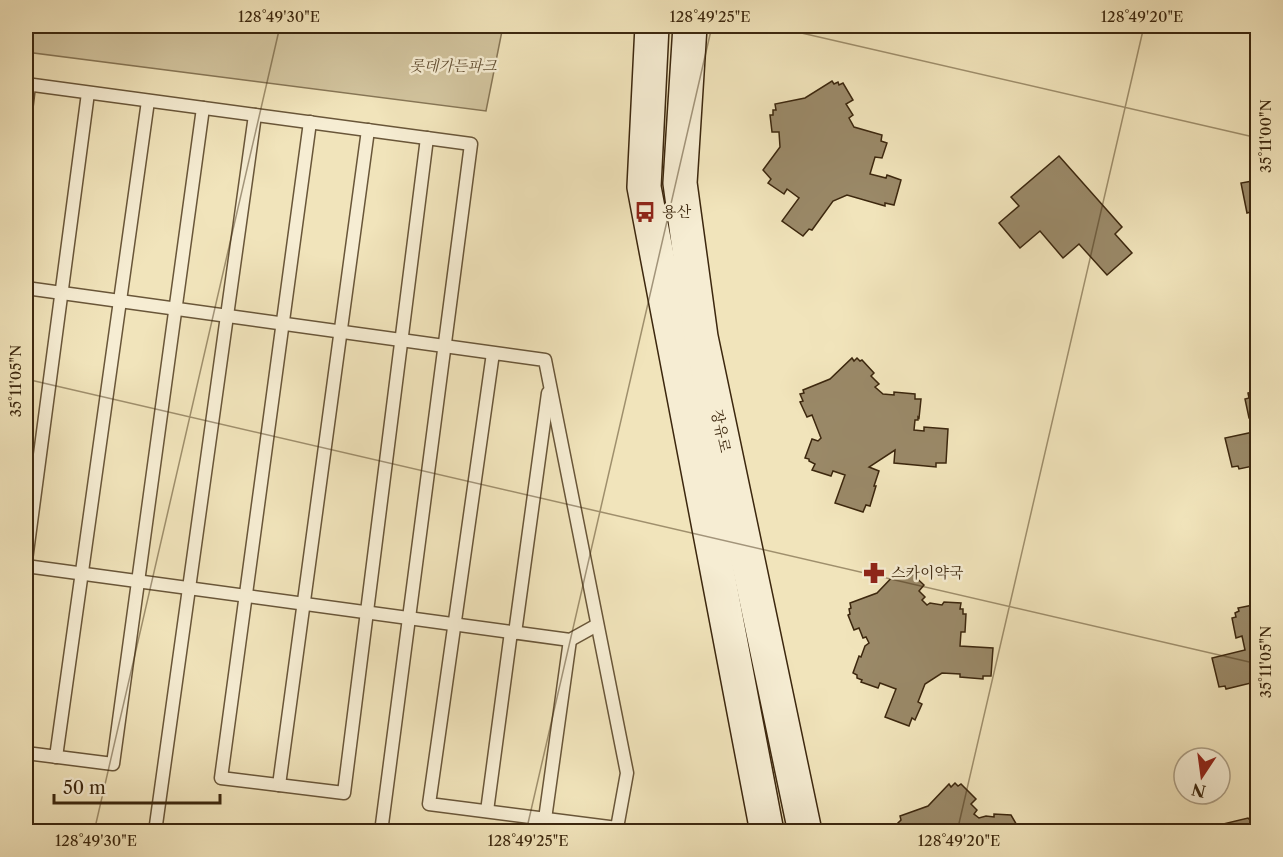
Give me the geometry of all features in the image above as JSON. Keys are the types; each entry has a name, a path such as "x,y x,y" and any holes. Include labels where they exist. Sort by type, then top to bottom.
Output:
{"main road":[{"name":"장유로","path":"652,26 644,187 767,831"},
{"name":"장유로","path":"690,26 680,183 701,337 805,831"}],"lane":[{"path":"26,110 27,85 471,144 381,831"},
{"path":"26,560 88,93"},
{"path":"56,757 148,101"},
{"path":"26,753 113,764 203,108"},
{"path":"155,831 255,115"},
{"path":"310,122 221,778 344,793 427,138"},
{"path":"279,785 368,130"},
{"path":"26,288 545,360 627,772 617,828 429,804 493,353"},
{"path":"487,812 550,382"},
{"path":"26,566 570,640 597,625"},
{"path":"545,819 570,640"}],"green space":[{"name":"롯데가든파크","path":"26,26 503,26 486,111 26,52"}],"building":[{"path":"832,81 834,84 838,82 839,85 843,83 853,100 846,104 853,115 849,118 854,127 882,135 881,141 887,143 882,158 875,157 870,174 886,178 887,175 901,180 894,205 885,203 885,206 847,195 833,201 812,230 809,229 803,236 782,221 799,198 787,189 784,194 768,183 771,179 763,170 780,147 779,132 772,132 770,115 773,115 773,110 776,110 775,104 805,98"},
{"path":"1059,156 1122,227 1115,234 1132,253 1107,275 1079,244 1063,258 1040,231 1020,248 999,223 1019,206 1011,197"},
{"path":"1258,180 1258,214 1254,215 1254,211 1247,213 1241,183"},
{"path":"852,358 854,361 857,358 862,360 874,373 871,376 879,384 875,387 883,394 894,395 894,392 915,394 915,399 921,399 919,418 915,420 914,430 924,431 924,427 948,429 946,463 936,463 936,467 894,463 895,450 869,467 879,471 870,506 866,505 863,512 835,503 845,475 833,471 831,476 812,470 815,464 805,458 812,439 818,441 821,438 812,415 807,417 800,402 803,401 800,394 804,393 803,390 830,379"},
{"path":"1258,388 1258,427 1255,417 1249,418 1245,399 1249,398 1248,393 1252,392 1251,389"},
{"path":"1258,431 1258,465 1239,469 1238,466 1232,467 1225,438"},
{"path":"899,570 902,572 904,570 907,574 909,571 924,585 919,591 925,597 922,600 927,605 930,603 942,605 944,602 961,603 960,609 963,609 963,614 966,614 965,632 961,632 960,646 993,648 991,676 983,676 983,679 942,673 925,684 918,702 922,704 915,720 912,718 909,726 885,717 896,689 880,683 878,688 861,682 862,680 853,673 859,656 861,657 865,646 869,643 866,637 863,638 859,628 854,630 848,615 851,608 850,603 877,593"},
{"path":"1258,604 1258,677 1250,678 1251,683 1226,689 1225,686 1219,687 1212,658 1245,650 1242,636 1236,638 1232,618 1236,617 1235,613 1239,611 1238,608"},
{"path":"955,783 958,786 961,784 976,799 971,804 977,810 974,814 979,818 994,817 994,814 1011,815 1018,827 1017,832 899,832 900,816 928,806 949,784 951,787"},
{"path":"1258,806 1258,832 1217,832 1219,825 1248,818 1251,821 1257,814 1253,812"}],"place":[{"name":"용산","path":"645,212"},
{"name":"스카이약국","path":"874,573"}]}
